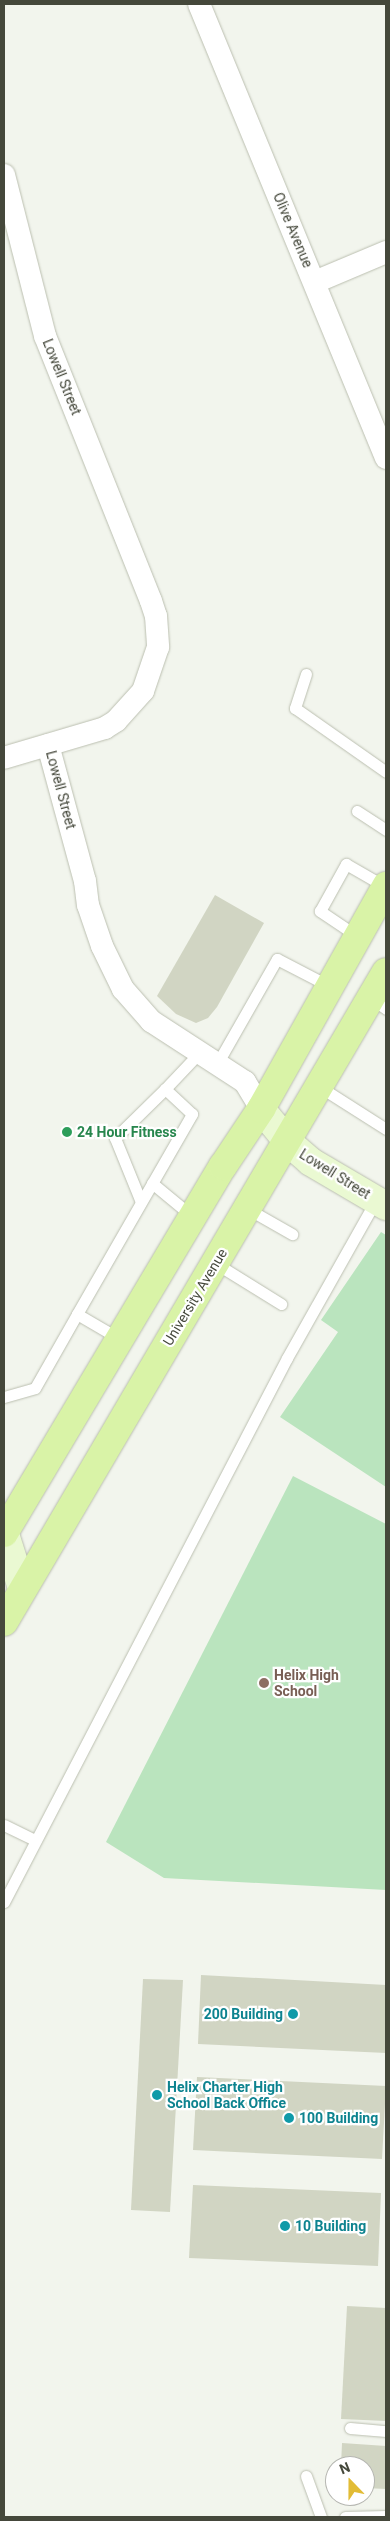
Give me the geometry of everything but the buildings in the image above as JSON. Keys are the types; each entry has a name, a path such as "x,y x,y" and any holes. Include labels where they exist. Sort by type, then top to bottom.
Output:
{"main road":[{"path":"4,1532 193,1217 261,1109 386,887"},
{"name":"University Avenue","path":"4,1622 22,1588 320,1087 379,1004 386,972"}],"street":[{"name":"Olive Avenue","path":"199,4 386,458"},
{"name":"Lowell Street","path":"4,176 13,242 45,336 149,594 158,631 158,647 151,677 126,712 105,728 48,745 85,881 88,906 123,989 151,1021 245,1082 261,1109 288,1142 311,1162 381,1203"},
{"path":"315,282 386,252"},
{"path":"4,758 48,745"},
{"path":"4,1532 22,1588"}],"lane":[{"path":"306,674 295,708 386,772"},
{"path":"357,811 386,830"},
{"path":"357,936 320,910 346,864 386,887"},
{"path":"141,1202 115,1138 165,1088 209,1058 277,959 329,986"},
{"path":"320,1087 386,1129"},
{"path":"4,1397 36,1388 192,1114 165,1088"},
{"path":"152,1183 193,1217"},
{"path":"4,1902 287,1358 381,1203"},
{"path":"248,1209 292,1234"},
{"path":"215,1263 281,1304"},
{"path":"77,1314 120,1339"},
{"path":"4,1825 35,1840"},
{"path":"350,2428 386,2431"},
{"path":"306,2476 321,2517"},
{"path":"345,2517 386,2516"}],"green space":[{"path":"381,1232 386,1235 386,1487 280,1417 338,1332 321,1320"},
{"path":"293,1476 386,1524 386,1890 164,1878 106,1842"}],"place":[{"name":"24 Hour Fitness","path":"67,1132"},
{"name":"Helix High School","path":"264,1683"},
{"name":"200 Building","path":"293,2014"},
{"name":"Helix Charter High School Back Office","path":"157,2095"},
{"name":"100 Building","path":"289,2118"},
{"name":"10 Building","path":"285,2226"}]}
